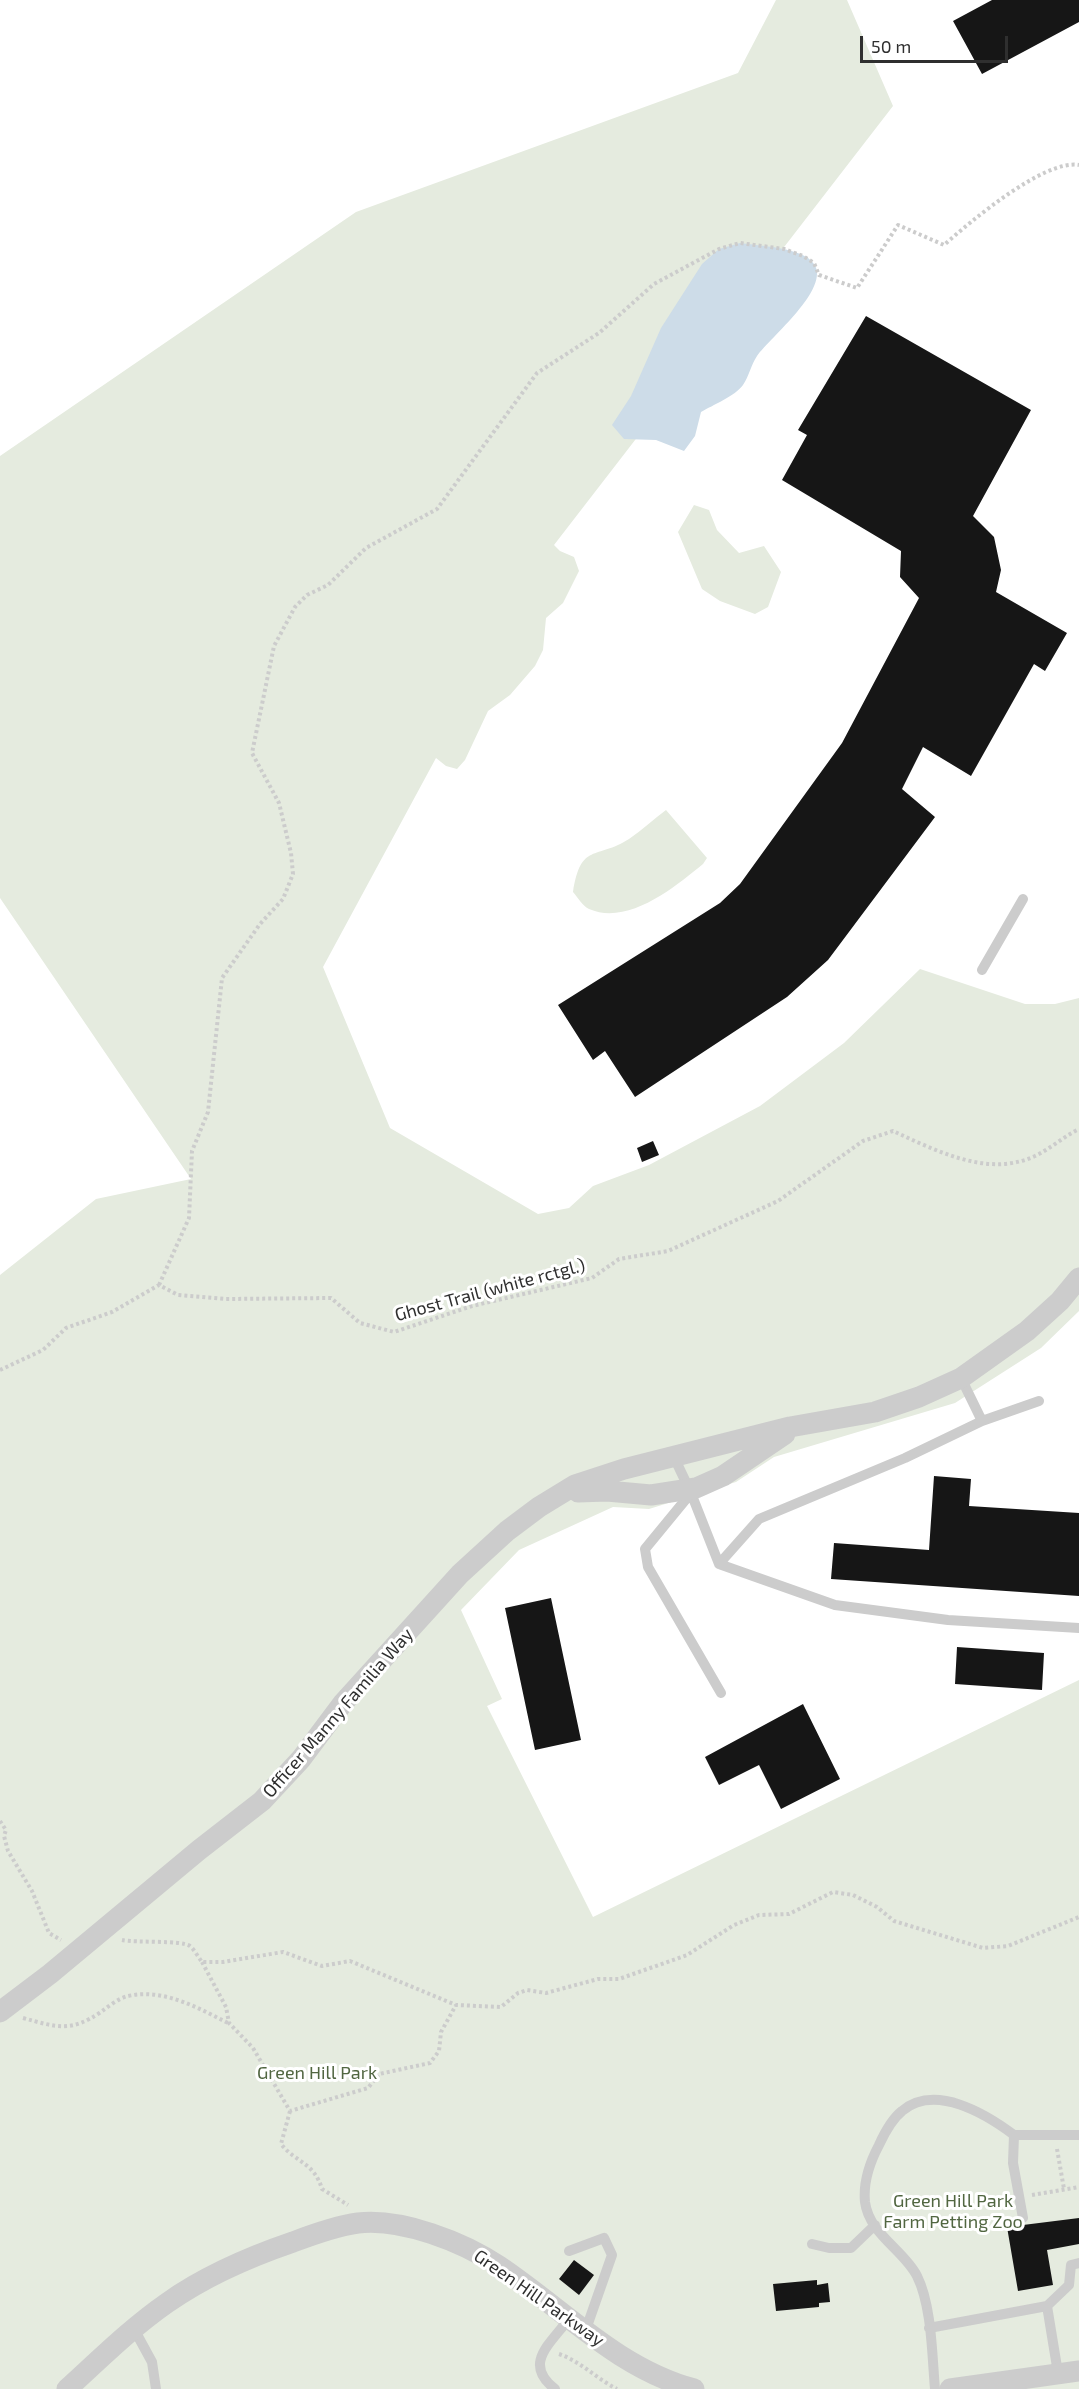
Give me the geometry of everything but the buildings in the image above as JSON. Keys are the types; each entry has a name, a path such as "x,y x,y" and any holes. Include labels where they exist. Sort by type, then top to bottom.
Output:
{"street":[{"name":"Officer Manny Familia Way","path":"0,2012 262,1801 301,1759 343,1703 460,1574 507,1531 556,1496 575,1485 673,1455 875,1412 919,1397 961,1378 1035,1324 1060,1301 1079,1278"},
{"name":"Officer Manny Familia Way","path":"556,1496 607,1491 651,1496 690,1491 723,1476 776,1439 820,1422"},
{"name":"Green Hill Parkway","path":"67,2389 166,2303 219,2272 315,2234 360,2223 424,2232 470,2249 521,2281 585,2332 662,2377 694,2389"},
{"path":"950,2389 1079,2371"}],"lane":[{"path":"982,970 1023,899"},
{"path":"961,1378 982,1421"},
{"path":"719,1564 759,1519 905,1458 982,1421 1039,1401"},
{"path":"673,1455 719,1564 835,1605 948,1620 1079,1628"},
{"path":"690,1491 645,1550 648,1567 721,1693"},
{"path":"935,2389 924,2295 917,2275 875,2225 865,2204 866,2184 875,2152 901,2111 917,2102 934,2099 966,2107 994,2120 1014,2135 1079,2135"},
{"path":"1014,2135 1014,2163 1023,2218"},
{"path":"812,2244 829,2248 851,2248 875,2225"},
{"path":"569,2251 604,2238 612,2255 585,2332"},
{"path":"929,2328 1047,2306 1069,2284 1071,2265 1079,2263"},
{"path":"1047,2306 1058,2373"},
{"path":"555,2389 543,2379 538,2370 539,2360 568,2320"},
{"path":"134,2329 152,2362 156,2389"}],"path":[{"path":"0,1370 43,1350 66,1328 112,1312 159,1285 189,1218 192,1150 208,1112 222,978 260,924 283,898 293,874 291,853 279,803 252,753 274,646 295,607 307,595 328,585 366,548 437,510 537,373 599,333 654,284 719,249 740,243 784,249 803,256 814,262 819,275 857,288 898,225 944,245 1005,195 1052,170 1072,164 1079,165"},
{"name":"Ghost Trail (white rctgl.)","path":"159,1285 178,1295 225,1299 331,1298 360,1323 394,1332 472,1306 591,1278 619,1259 668,1251 777,1201 863,1141 893,1131 936,1151 979,1164 1006,1166 1036,1155 1060,1138 1079,1129"},
{"path":"0,1821 6,1830 4,1836 8,1851 32,1891 49,1933 66,1941 118,1939 162,1944 177,1942 190,1946 202,1962 226,2007 229,2023"},
{"path":"202,1962 224,1962 284,1952 322,1966 350,1962 456,2005 501,2007 518,1992 527,1990 546,1993 598,1979 619,1979 687,1955 734,1925 750,1918 759,1915 789,1914 833,1892 853,1895 877,1907 894,1921 983,1948 1008,1946 1079,1917"},
{"path":"0,2012 53,2026 74,2027 128,1996 147,1995 168,1997 206,2011 229,2023 253,2048 290,2111 281,2144 287,2152 310,2165 319,2177 322,2189 355,2211 360,2223"},
{"path":"290,2111 368,2088 379,2074 430,2063 439,2051 441,2032 456,2005"},
{"path":"1055,2136 1064,2189"},
{"path":"1020,2197 1079,2187"},
{"path":"557,2354 570,2358 617,2389"}],"green space":[{"name":"Green Hill Park","path":"776,0 847,0 893,106 554,545 560,551 574,557 579,571 563,603 546,618 543,650 535,666 510,695 488,711 465,760 457,769 446,766 436,758 323,967 390,1128 538,1214 569,1208 593,1186 649,1165 760,1106 844,1043 920,969 1025,1004 1055,1004 1079,998 1079,1311 1041,1348 955,1403 774,1457 736,1482 649,1509 613,1507 519,1550 461,1610 502,1699 487,1706 593,1917 1079,1680 1079,2389 0,2389 0,1275 96,1199 191,1179 0,898 0,456 356,212 738,73"},
{"path":"694,505 709,510 717,530 739,553 764,546 781,572 768,607 755,614 720,601 702,589 678,532"},
{"path":"666,810 707,858 703,864 665,893 635,908 604,913 585,906 573,892 580,866 592,855 629,839"}],"water":[{"path":"740,243 768,246 808,258 814,264 817,274 807,299 757,356 745,382 739,389 701,412 695,436 684,451 656,440 624,439 612,425 631,396 661,328 702,264 719,249"}],"park label":[{"name":"Green Hill Park Farm Petting Zoo","path":"953,2211"}]}
